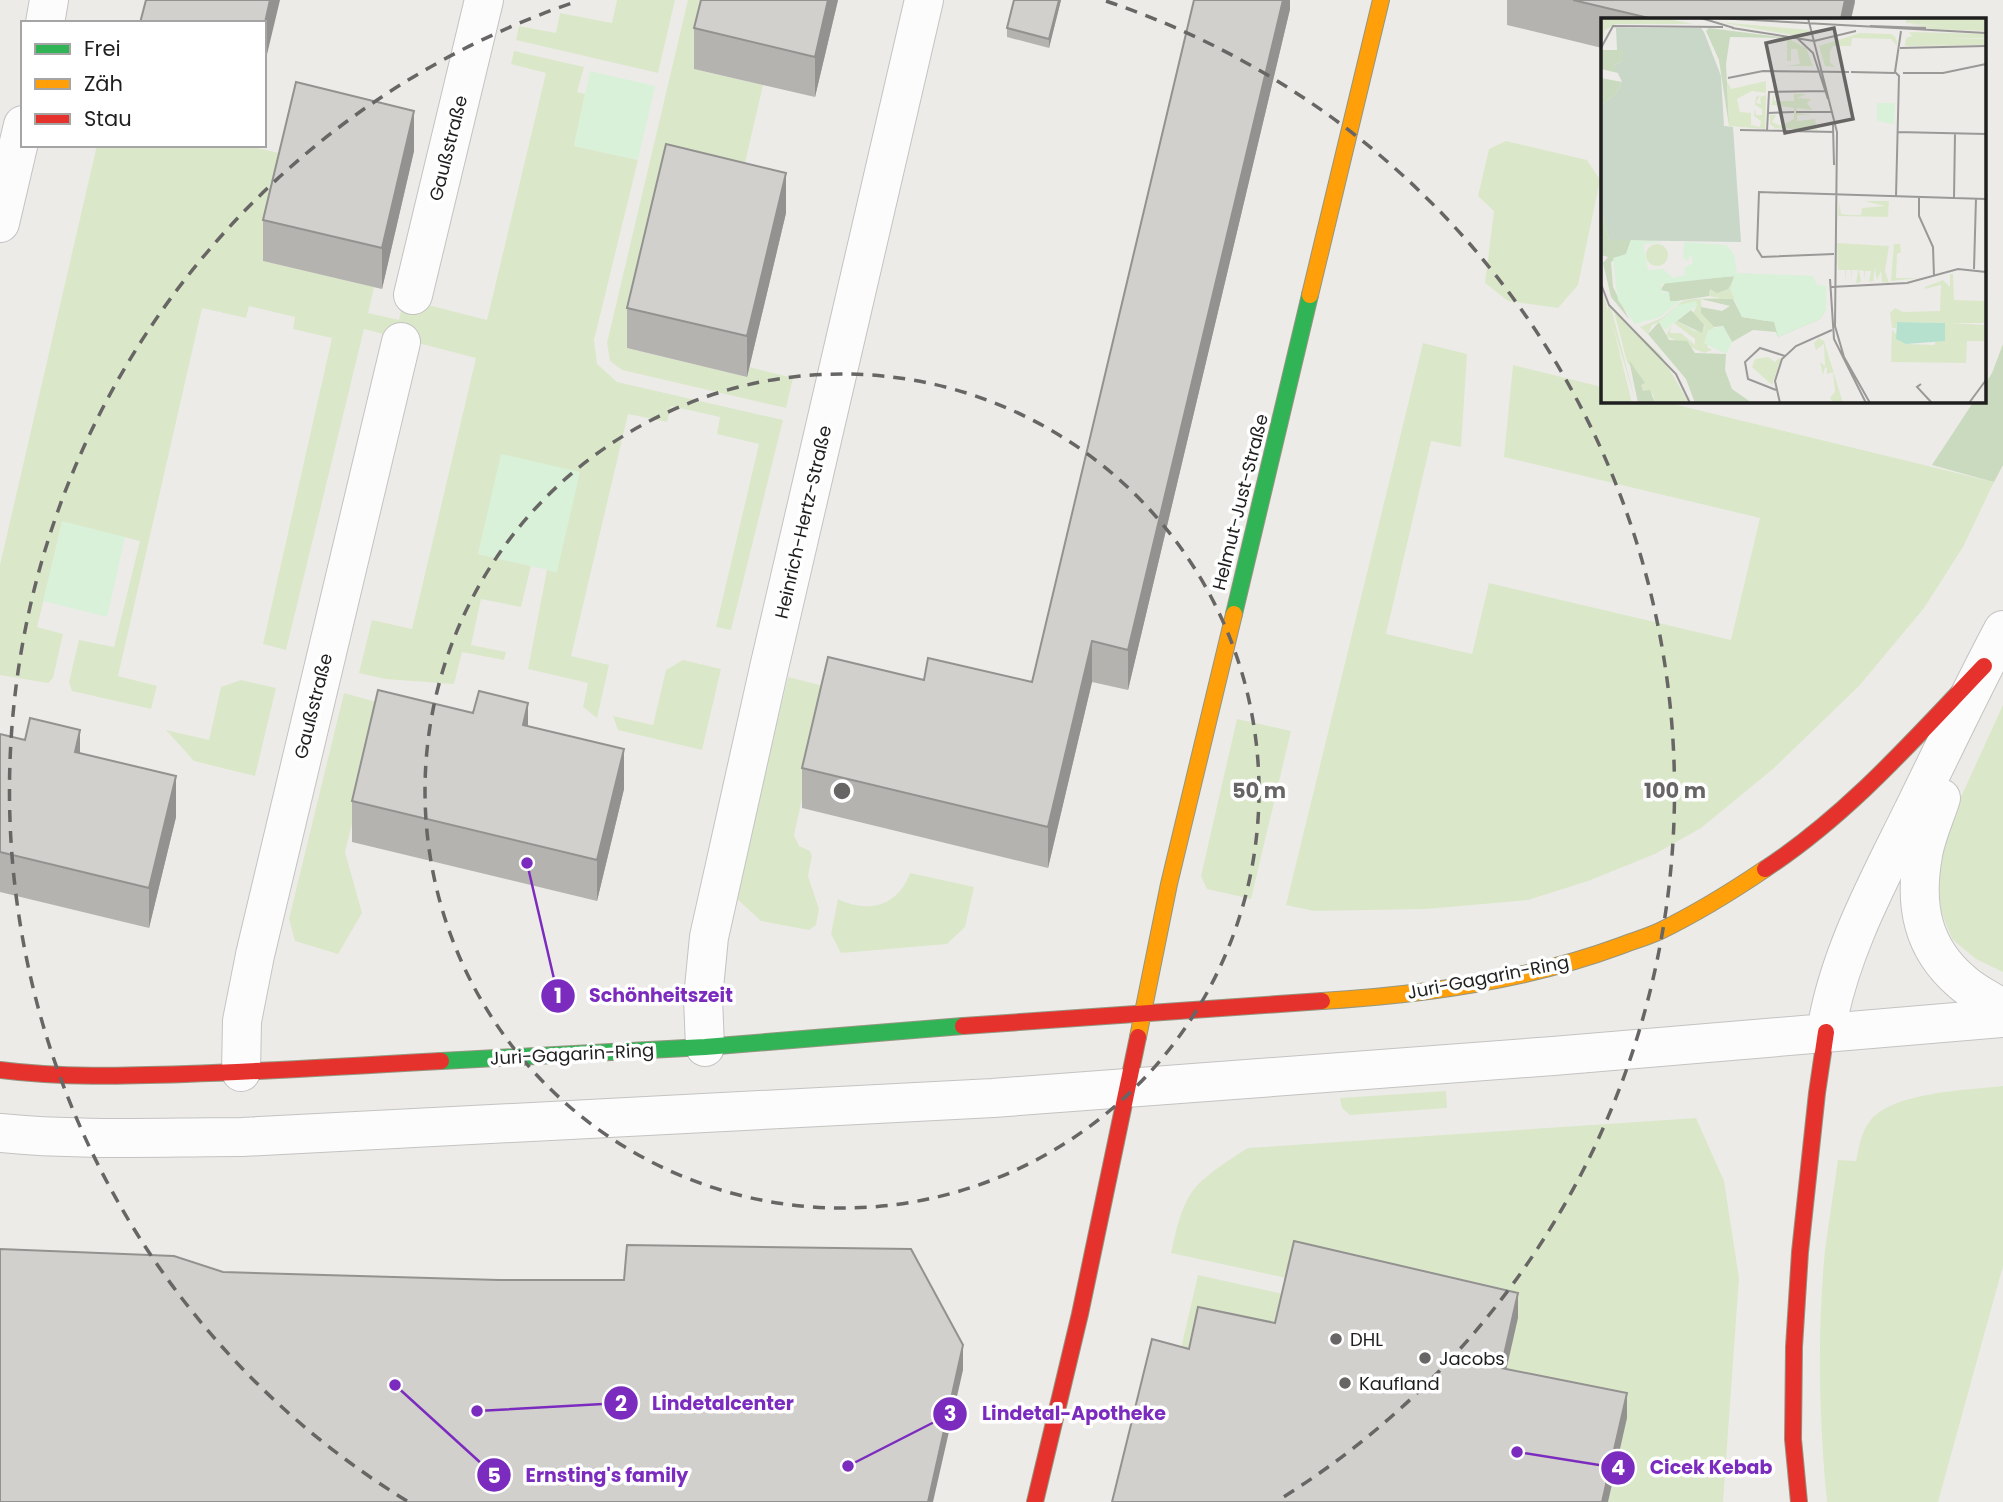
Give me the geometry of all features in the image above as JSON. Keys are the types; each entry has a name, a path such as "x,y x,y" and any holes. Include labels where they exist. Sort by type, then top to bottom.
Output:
{"street":[{"path":"45,21 49,0"},
{"name":"Gaußstraße","path":"413,295 484,0"},
{"name":"Heinrich-Hertz-Straße","path":"705,1047 703,998 709,937 754,731 924,0"},
{"name":"Helmut-Just-Straße","path":"1143,1014 1168,884 1200,746 1381,0"},
{"path":"0,223 21,134"},
{"name":"Gaußstraße","path":"241,1072 242,1021 255,955 401,342"},
{"path":"1799,1502 1793,1439 1794,1347 1800,1252 1817,1093 1831,1002 1842,966 1882,874 2003,630"},
{"path":"1984,666 1923,853 1919,885 1922,916 1929,942 1941,961 1963,983 2003,1009"},
{"name":"Juri-Gagarin-Ring","path":"0,1070 120,1076 705,1047 1343,1000 1446,988 1530,973 1596,955 1658,932 1722,898 1800,846 1861,793 1984,666"},
{"path":"1035,1502 1080,1314 1143,1014"},
{"path":"0,1133 22,1136 130,1138 255,1136 942,1101 1562,1055 2003,1018"}],"green space":[{"path":"617,0 675,0 658,73 516,40 519,26 556,33 560,13 612,23"},
{"path":"688,0 711,0 694,69 763,85 736,202 627,348 747,377 749,367 793,378 786,408 622,370 610,361 607,343"},
{"path":"514,51 584,67 577,92 585,94 574,146 638,160 594,340 597,364 617,382 783,420 731,630 716,627 759,444 717,434 720,417 671,406 667,422 628,414 571,656 609,665 597,718 583,707 588,683 528,669 547,570 557,572 502,454 478,554 531,566 521,607 481,599 471,645 506,652 504,660 462,652 454,684 385,679 359,673 372,620 412,629 476,358 364,329 286,650 263,644 332,338 293,329 295,317 249,306 246,318 202,308 118,676 157,686 151,709 72,691 69,682 79,640 114,647 140,541 63,522 37,627 63,634 53,678 48,683 0,675 0,565 97,147 253,147 288,155 263,261 374,287 368,313 399,320 404,299 487,320 546,73 511,64"},
{"path":"590,71 655,86 638,160 574,146"},
{"path":"1506,141 1587,160 1600,180 1578,285 1558,308 1508,301 1485,283 1494,211 1478,196 1489,149"},
{"path":"1423,343 1467,354 1461,447 1431,441 1386,634 1472,654 1489,583 1731,640 1760,518 1504,457 1513,365 1601,387 1601,402 1665,402 1994,482 1963,547 1924,608 1859,686 1773,769 1701,828 1655,854 1588,881 1528,900 1427,909 1314,911 1286,905"},
{"path":"2003,344 2003,465 1994,482 1932,465 1973,402 1986,402 1986,383"},
{"path":"501,454 580,472 557,572 478,554"},
{"path":"62,521 125,537 107,617 43,601"},
{"path":"683,660 721,669 702,750 618,730 613,716 653,725 666,670"},
{"path":"788,677 827,687 794,835 799,846 810,851 812,856 808,876 819,909 816,925 809,930 761,921 736,898"},
{"path":"241,680 276,688 255,776 194,761 166,730 209,740 221,687"},
{"path":"344,693 376,702 376,728 345,852 362,913 338,954 295,941 289,919"},
{"path":"2003,705 2003,972 1976,959 1952,939 1941,911 1938,881 1940,853 1950,821"},
{"path":"1237,719 1291,731 1251,899 1207,889 1201,876"},
{"path":"910,873 974,887 965,927 947,944 841,953 831,934 838,899 861,906 881,904 898,893"},
{"path":"2003,1086 2003,1266 1938,1502 1827,1502 1822,1440 1821,1312 1825,1250 1838,1160 1856,1161 1867,1125 1881,1111 1895,1104 1932,1094"},
{"path":"1446,1091 1447,1108 1350,1115 1342,1108 1340,1098"},
{"path":"1696,1118 1724,1181 1739,1278 1723,1502 1607,1502 1501,1393 1518,1317 1291,1279 1171,1253 1182,1212 1194,1189 1248,1148"},
{"path":"1198,1275 1288,1295 1275,1348 1176,1370"}],"building":[{"path":"146,0 270,0 265,21 141,21"},
{"path":"701,0 828,0 815,57 694,28"},
{"path":"1014,0 1059,0 1049,39 1007,28"},
{"path":"1194,0 1283,0 1128,650 1092,641 1048,827 802,768 828,657 924,680 928,658 1032,682"},
{"path":"1573,0 1845,0 1841,18 1649,18"},
{"path":"296,82 414,111 382,248 263,220"},
{"path":"666,144 786,173 747,336 627,308"},
{"path":"378,690 473,713 479,691 528,703 523,725 624,749 597,860 352,801"},
{"path":"30,718 80,730 75,752 176,776 149,888 0,852 0,734 25,740"},
{"name":"Kaufland","path":"1294,1241 1518,1293 1501,1368 1627,1393 1602,1502 1112,1502 1152,1339 1189,1349 1198,1307 1275,1323"},
{"path":"627,1245 911,1249 963,1345 928,1502 0,1502 0,1249 174,1256 223,1272 499,1280 624,1280"}],"traffic: fast":[{"path":"1234,614 1310,295"},
{"path":"441,1061 705,1047 963,1026"}],"traffic: slow":[{"path":"1310,295 1381,0"},
{"path":"1138,1037 1169,884 1234,614"},
{"path":"1322,1001 1397,995 1473,984 1547,969 1584,958 1660,931 1714,902 1765,869"}],"traffic: jam":[{"path":"1765,869 1853,800 1984,666"},
{"path":"963,1026 1322,1001"},
{"path":"1799,1502 1793,1439 1794,1347 1800,1252 1826,1032"},
{"path":"1035,1502 1080,1314 1138,1037"},
{"path":"0,1070 69,1075 139,1075 441,1061"}],"place":[{"name":"Schönheitszeit","path":"527,863"},
{"name":"DHL","path":"1336,1339"},
{"name":"Jacobs","path":"1425,1358"},
{"name":"Kaufland","path":"1345,1383"},
{"name":"Ernsting's family","path":"395,1385"},
{"name":"Lindetalcenter","path":"477,1411"},
{"name":"Cicek Kebab","path":"1517,1452"},
{"name":"Lindetal-Apotheke","path":"848,1466"}]}
